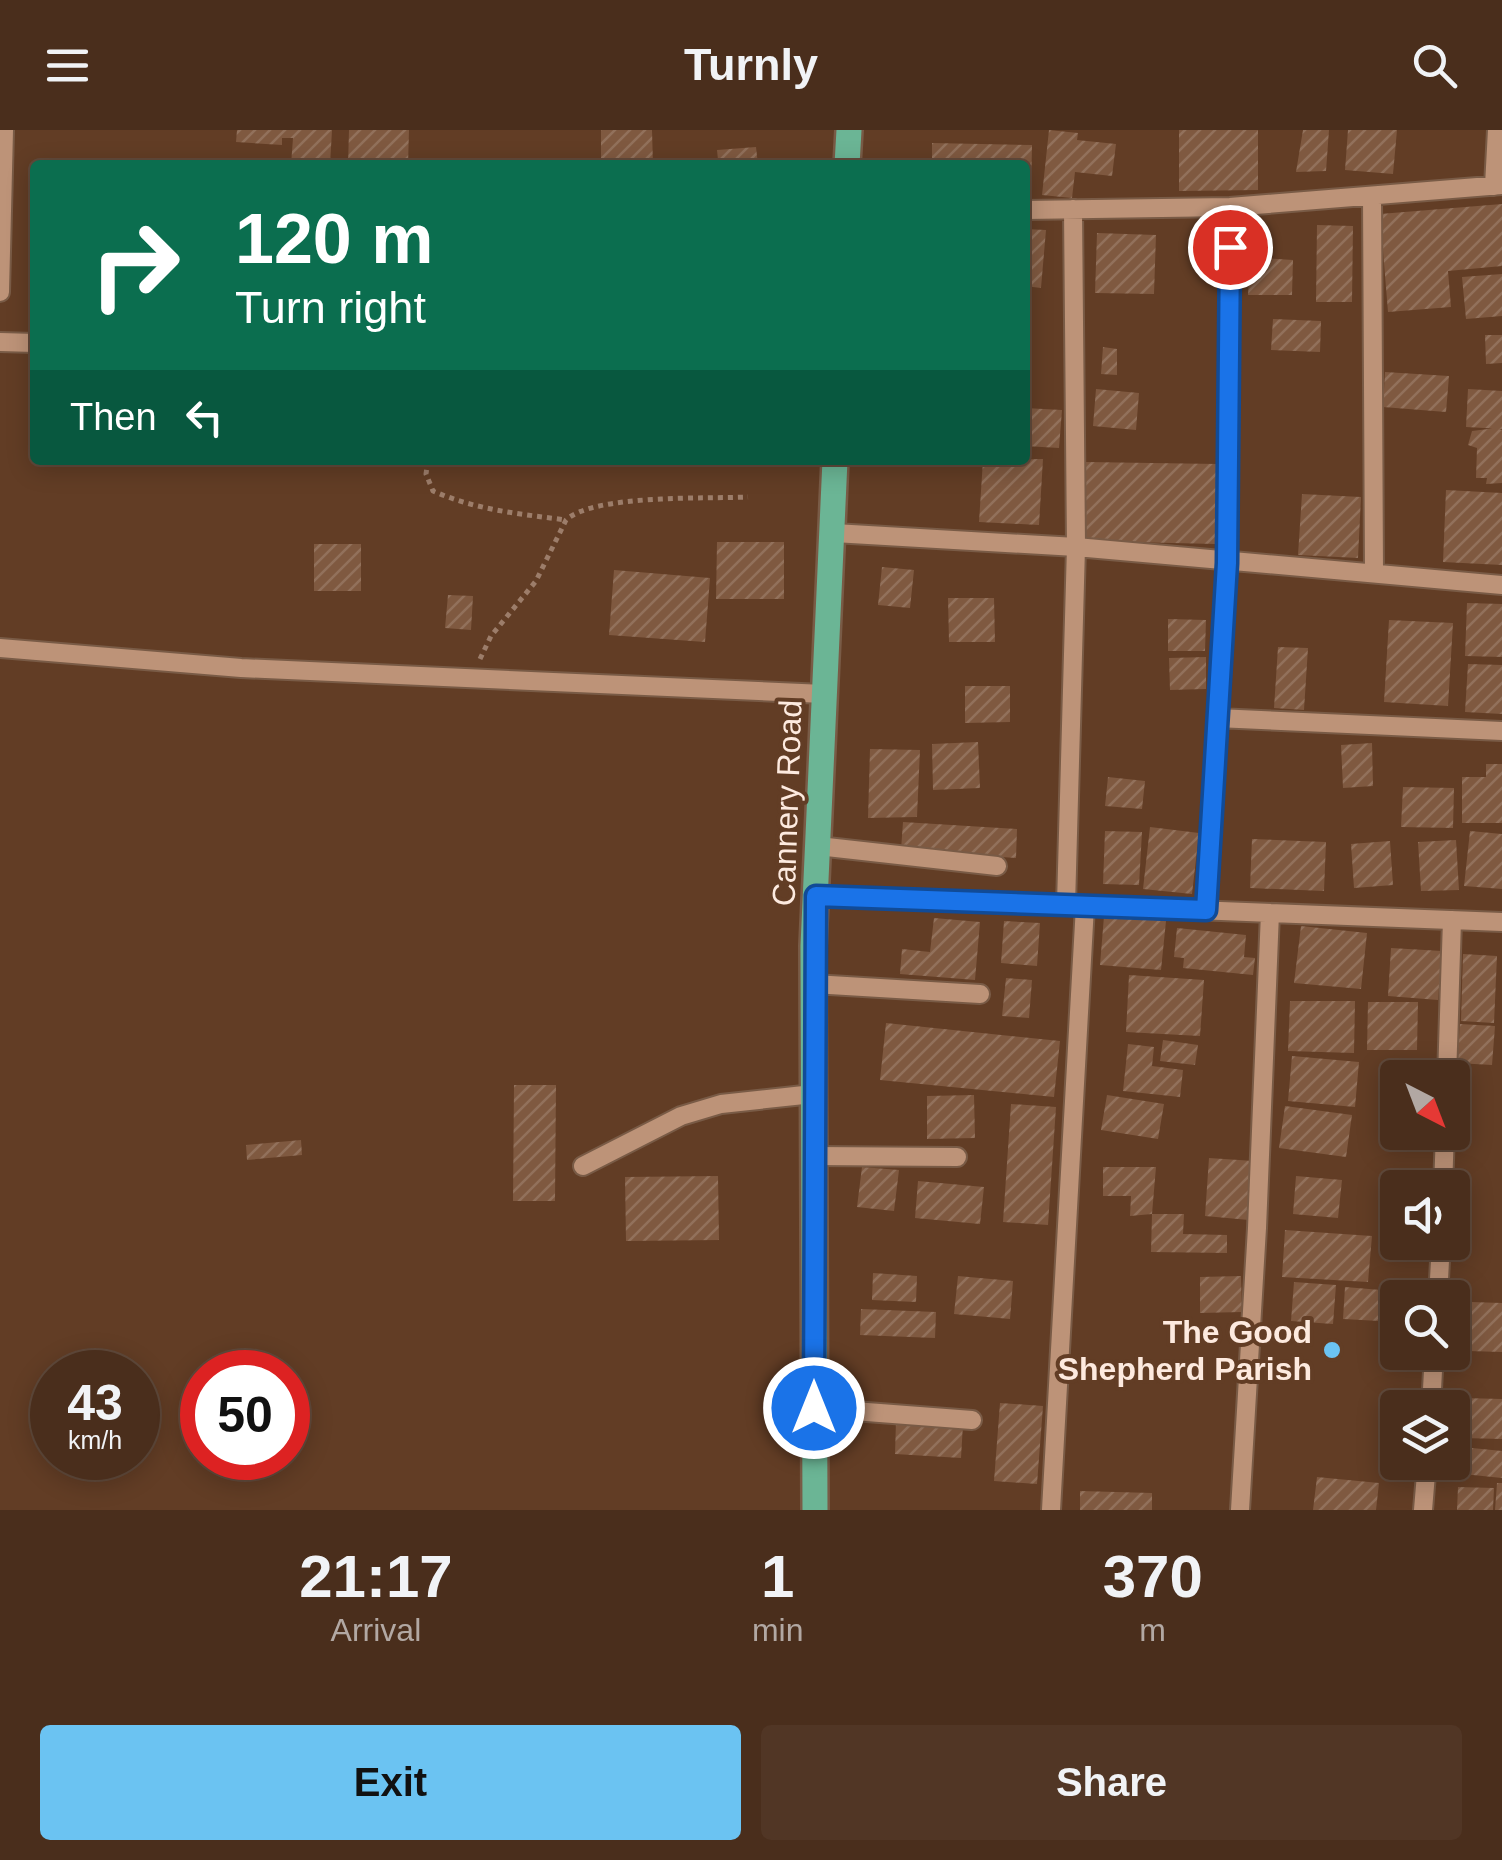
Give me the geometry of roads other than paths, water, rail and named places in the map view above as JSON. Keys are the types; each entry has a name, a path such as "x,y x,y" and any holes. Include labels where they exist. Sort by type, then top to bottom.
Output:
{"main road":[{"path":"847,160 849,130"},
{"name":"Cannery Road","path":"815,1510 813,984 835,465"}],"street":[{"path":"0,292 4,130"},
{"path":"1030,210 1230,208 1498,186 1497,130"},
{"path":"1372,196 1374,573"},
{"path":"1206,910 1227,563 1230,208"},
{"path":"1050,1510 1075,905 1073,209"},
{"path":"0,342 30,343"},
{"path":"834,534 1076,547 1502,586"},
{"path":"0,648 241,668 824,694"},
{"path":"1218,718 1502,731"},
{"path":"818,846 997,866"},
{"path":"816,896 1502,922"},
{"path":"1240,1510 1256,1264 1270,913"},
{"path":"1448,1060 1452,920"},
{"path":"813,984 980,994"},
{"path":"583,1166 680,1116 720,1104 814,1094"},
{"path":"814,1156 957,1157"},
{"path":"814,1408 972,1420"},
{"path":"1424,1510 1426,1480"}],"place":[{"name":"The Good Shepherd Parish","path":"1332,1350"}]}
